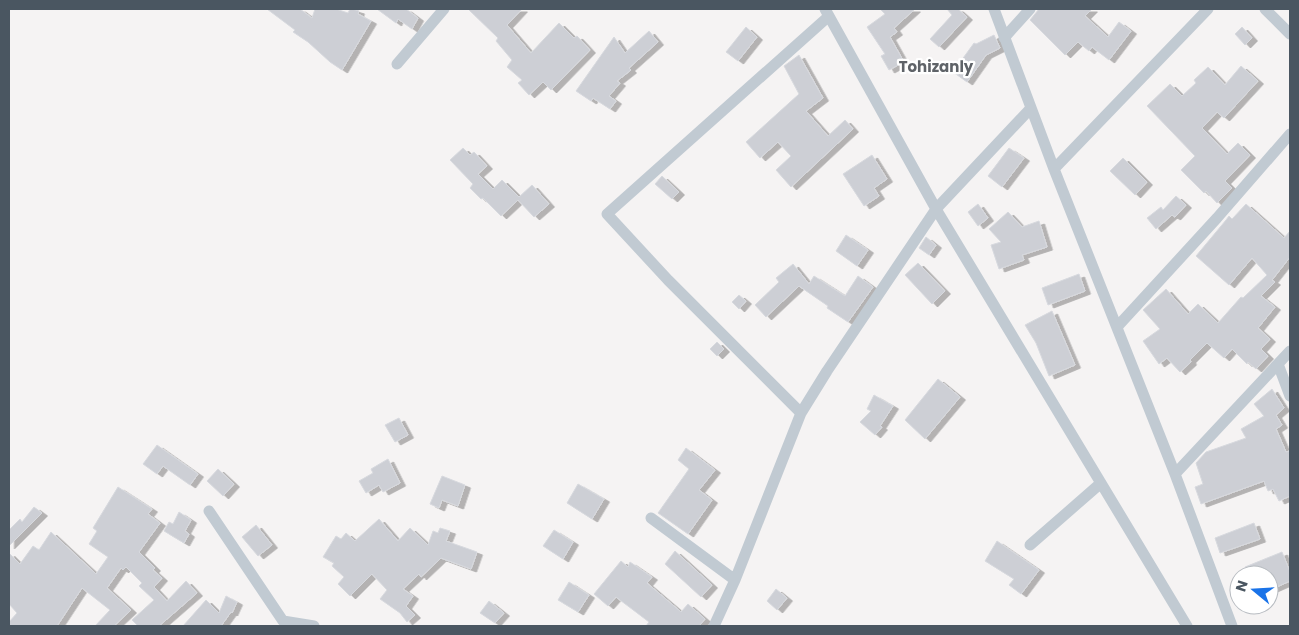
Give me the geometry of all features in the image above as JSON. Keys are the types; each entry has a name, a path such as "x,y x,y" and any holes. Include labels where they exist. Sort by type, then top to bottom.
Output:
{"street":[{"path":"397,64 444,9"},
{"path":"994,9 1054,169 1175,474 1232,626"},
{"path":"1004,38 1030,9"},
{"path":"1054,169 1208,9"},
{"path":"1265,9 1290,34"},
{"path":"801,413 668,280 607,214 827,12 936,209 1187,626"},
{"path":"714,626 735,580 801,413 936,209 1031,108"},
{"path":"1117,327 1217,218 1290,134"},
{"path":"1175,474 1290,351"},
{"path":"1278,364 1290,396"},
{"path":"1030,545 1101,483"},
{"path":"209,511 281,624 314,626"},
{"path":"651,518 735,580"}],"building":[{"path":"267,9 300,9 312,18 315,9 336,9 348,13 352,9 359,11 358,14 371,21 342,70"},
{"path":"377,9 406,9 418,18 412,29 398,19 396,23"},
{"path":"468,9 522,9 507,25 531,53 559,23 574,38 577,36 590,50 551,90 543,82 529,95 518,83 522,80 507,67 512,60 496,41 498,38"},
{"path":"880,9 915,9 894,28 897,32 890,37 904,62 889,70 881,56 885,54 867,27 885,14"},
{"path":"947,9 958,9 967,17 939,47 930,39 952,15"},
{"path":"1039,9 1092,9 1085,16 1108,37 1119,22 1131,31 1109,60 1092,47 1089,51 1078,42 1065,55 1030,20"},
{"path":"746,27 757,37 738,61 726,52"},
{"path":"1242,27 1252,38 1245,45 1235,34"},
{"path":"649,31 658,42 629,68 631,70 617,81 620,83 609,96 616,101 610,109 593,98 591,101 576,91 614,37 625,53"},
{"path":"994,35 1000,48 986,55 967,82 953,72 974,43 976,44"},
{"path":"799,55 823,98 806,111 828,136 845,120 853,129 791,187 776,170 791,156 778,142 760,158 746,142 799,94 784,66"},
{"path":"1241,66 1258,81 1224,118 1217,112 1202,128 1227,154 1238,143 1250,155 1225,181 1232,188 1217,203 1181,170 1195,156 1147,106 1170,84 1182,96 1196,83 1194,80 1208,67 1225,85"},
{"path":"463,148 470,155 474,152 487,166 478,174 493,189 502,180 519,197 532,185 549,204 534,217 518,200 501,216 470,188 473,184 450,160"},
{"path":"1009,148 1024,158 1002,187 988,176"},
{"path":"872,155 887,179 874,188 879,196 864,206 843,174"},
{"path":"1123,158 1147,182 1135,195 1110,171"},
{"path":"662,176 679,192 672,199 655,184"},
{"path":"1176,196 1186,205 1175,217 1172,215 1156,229 1147,218 1161,207 1163,210"},
{"path":"978,204 988,218 978,226 968,212"},
{"path":"1246,204 1284,238 1290,231 1290,257 1272,280 1275,282 1261,296 1275,307 1258,328 1270,339 1261,349 1268,356 1256,369 1248,362 1247,364 1232,349 1224,358 1207,343 1180,372 1167,358 1159,364 1143,341 1160,329 1143,310 1166,289 1188,314 1198,304 1218,323 1241,297 1243,298 1267,275 1252,258 1229,285 1196,256 1229,216 1232,219"},
{"path":"1008,212 1022,227 1039,221 1047,247 1022,255 1024,260 999,269 991,245 1001,242 989,229"},
{"path":"846,235 868,250 857,266 836,251"},
{"path":"926,237 936,245 929,255 919,248"},
{"path":"918,263 945,291 932,304 905,275"},
{"path":"793,264 809,284 814,276 845,296 858,276 873,287 848,322 799,286 766,317 755,305 779,282 776,278"},
{"path":"1079,274 1085,291 1048,305 1042,288"},
{"path":"739,295 746,301 739,309 732,302"},
{"path":"1052,311 1075,365 1049,376 1036,343 1025,325"},
{"path":"717,342 724,349 717,356 710,349"},
{"path":"938,379 960,397 925,439 905,420"},
{"path":"1272,389 1284,408 1276,415 1282,425 1276,429 1286,452 1290,451 1290,496 1279,501 1273,489 1268,491 1264,481 1201,504 1195,487 1203,484 1196,463 1206,452 1246,438 1241,429 1264,416 1254,404"},
{"path":"874,395 893,406 880,426 882,427 875,435 860,422 871,411 867,409"},
{"path":"399,418 408,435 395,442 385,425"},
{"path":"157,445 198,474 190,485 163,466 157,474 143,464"},
{"path":"686,448 715,470 699,490 712,500 688,534 658,513 689,469 678,460"},
{"path":"388,459 400,483 383,492 379,485 366,493 359,481 373,473 371,469"},
{"path":"218,469 234,484 223,496 207,481"},
{"path":"442,476 465,485 458,506 442,500 439,508 430,504"},
{"path":"578,484 604,499 592,519 567,503"},
{"path":"118,487 152,509 148,514 160,523 139,552 162,578 154,587 167,601 186,581 197,593 159,626 138,626 132,620 154,600 139,586 142,583 126,567 123,570 121,568 107,588 131,610 114,626 95,626 110,610 82,588 57,626 9,626 9,622 17,613 9,604 9,553 20,564 33,546 39,550 51,532 96,574 108,557 89,544 97,531 93,528"},
{"path":"34,507 42,513 9,546 9,530 20,519 22,522"},
{"path":"179,512 191,520 185,531 189,534 184,543 164,531 169,522 173,524"},
{"path":"379,519 398,541 410,528 428,545 433,531 438,533 440,528 450,531 446,541 477,552 471,569 441,558 421,577 419,574 403,589 413,596 406,606 415,615 407,622 400,613 380,599 387,590 372,574 350,596 338,584 344,577 332,566 334,563 323,557 336,536 341,539 346,533 355,541"},
{"path":"1254,523 1260,539 1220,553 1215,538"},
{"path":"256,525 272,545 258,556 242,537"},
{"path":"554,530 573,542 563,559 543,546"},
{"path":"997,541 1039,570 1021,594 1009,585 1014,579 985,561"},
{"path":"675,551 712,585 701,597 665,564"},
{"path":"1282,552 1290,572 1290,581 1279,586 1279,565 1250,565"},
{"path":"621,561 628,567 630,562 652,577 647,583 681,612 688,604 705,619 699,626 646,626 649,622 616,597 608,606 594,594"},
{"path":"569,582 589,595 578,612 558,600"},
{"path":"776,589 787,598 777,610 767,601"},
{"path":"226,596 237,602 232,613 221,626 183,626 206,600 219,613"},
{"path":"489,601 504,613 495,623 480,613"}],"district":[{"name":"Tohizanly","path":"936,67"}]}
